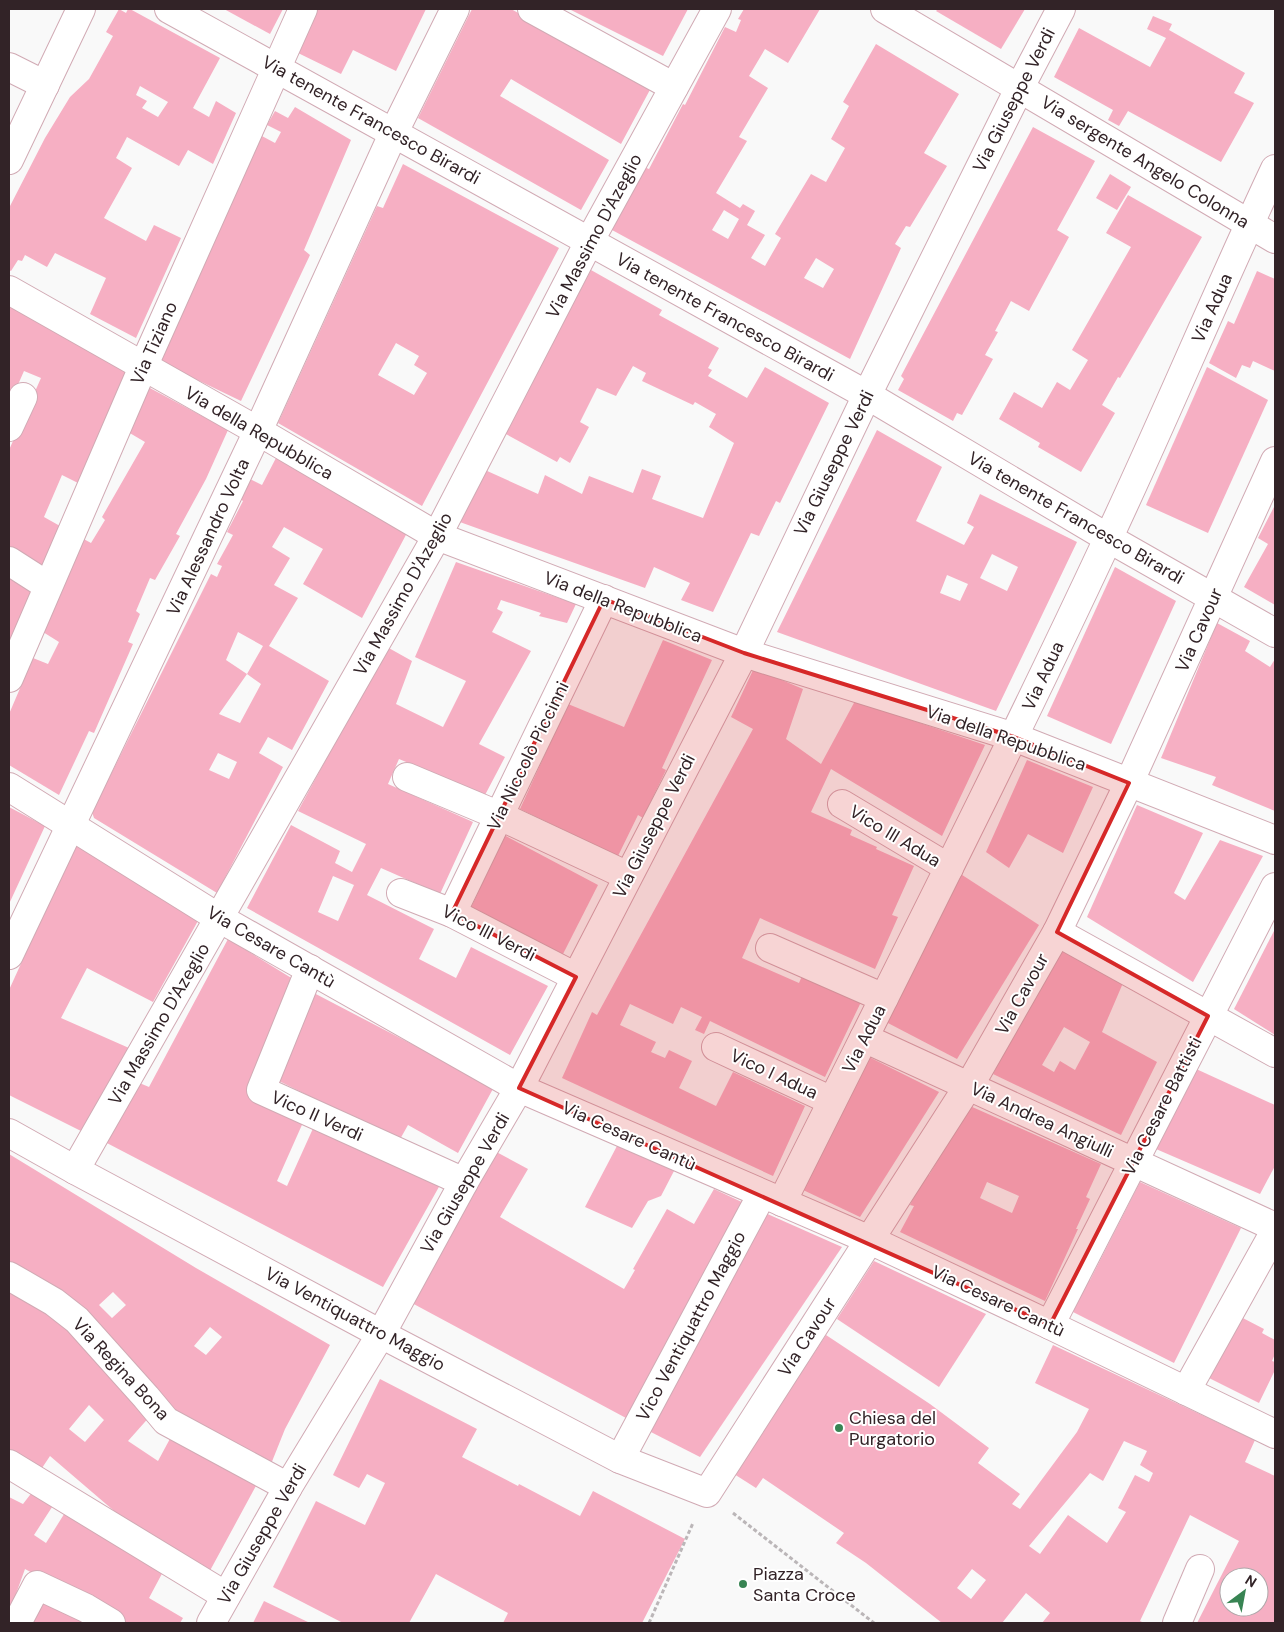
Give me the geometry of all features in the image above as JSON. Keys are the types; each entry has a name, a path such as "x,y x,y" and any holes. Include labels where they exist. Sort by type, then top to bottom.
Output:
{"street":[{"path":"9,160 81,9"},
{"name":"Via tenente Francesco Birardi","path":"169,9 867,395 1108,538 1275,633"},
{"name":"Via Tiziano","path":"9,678 144,367 303,9"},
{"name":"Via Alessandro Volta","path":"9,955 258,431 394,132 455,9"},
{"path":"532,9 674,87"},
{"name":"Via Massimo D'Azeglio","path":"75,1170 437,536 589,242 717,9"},
{"name":"Via sergente Angelo Colonna","path":"885,9 1275,239"},
{"name":"Via Giuseppe Verdi","path":"211,1623 288,1487 381,1334 464,1182 519,1088 744,652 867,395 1020,87 1061,9"},
{"path":"9,68 45,85"},
{"name":"Via Adua","path":"772,1198 832,1101 1014,737 1108,538 1275,169"},
{"name":"Via della Repubblica","path":"9,290 258,431 437,536 744,652 1014,737 1275,840"},
{"path":"9,427 23,397"},
{"name":"Via Cavour","path":"707,1493 968,1086 1057,932 1129,783 1275,461"},
{"path":"9,561 48,586"},
{"name":"Via Niccolò Piccinni","path":"452,913 604,599"},
{"path":"408,777 500,816 628,876"},
{"name":"Via Cesare Cantù","path":"9,787 219,918 519,1088 870,1240 1275,1434"},
{"name":"Vico III Adua","path":"842,804 949,868"},
{"name":"Via Cesare Battisti","path":"1050,1325 1275,887"},
{"name":"Vico III Verdi","path":"401,893 452,913 576,977"},
{"path":"1057,932 1275,1053"},
{"path":"770,948 884,998"},
{"name":"Vico II Verdi","path":"310,969 261,1090 464,1182"},
{"name":"Via Andrea Angiulli","path":"864,1038 1275,1229"},
{"name":"Vico I Adua","path":"716,1047 832,1101"},
{"name":"Via Ventiquattro Maggio","path":"9,1133 381,1334 620,1459 707,1493"},
{"name":"Vico Ventiquattro Maggio","path":"620,1459 772,1198"},
{"path":"1186,1391 1275,1229"},
{"name":"Via Regina Bona","path":"9,1276 54,1302 77,1320 166,1421 288,1487"},
{"path":"9,1464 226,1596"},
{"path":"1177,1623 1200,1569"},
{"path":"17,1623 37,1585 86,1608 111,1623"}],"path":[{"path":"649,1623 707,1493 874,1623"}],"highlighted area":[{"path":"604,599 744,653 1014,737 1129,783 1057,932 1208,1016 1050,1325 519,1088 576,977 452,913"}],"building":[{"path":"119,9 126,13 130,9 220,58 193,108 209,117 216,101 236,113 213,164 188,150 179,166 127,137 116,158 132,168 104,218 146,241 154,225 181,238 136,338 90,314 106,278 55,253 47,267 25,255 22,261 18,260 11,271 9,270 9,208 45,138 70,97 89,79 113,36 106,32","holes":["140,86 168,102 158,117 142,108 147,101 136,95"]},
{"path":"224,9 283,9 270,34"},
{"path":"316,9 426,9 396,71 353,50 341,74 296,52"},
{"path":"472,9 511,9 652,86 621,144 511,79 500,96 609,160 581,210 418,118"},
{"path":"569,9 688,9 663,56"},
{"path":"744,9 820,9 788,63 765,49 749,76 768,88 739,137 747,141 716,193 740,208 743,204 755,211 747,225 765,235 751,258 765,266 781,238 775,234 811,174 826,182 845,148 831,139 849,106 843,102 876,44 959,94 924,153 947,166 910,227 906,226 895,244 901,248 850,359 612,230 644,167 649,169 683,104 685,105 725,27 736,32 741,20 738,19","holes":["724,210 739,219 728,239 712,230","816,258 834,269 823,288 804,278"]},
{"path":"938,9 1025,9 1001,49 936,11"},
{"path":"1153,16 1172,24 1169,30 1245,73 1234,93 1254,103 1221,162 1128,111 1119,126 1108,120 1113,110 1054,77 1079,28 1150,67 1166,38 1147,29"},
{"path":"295,107 351,140 304,250 310,255 241,401 158,361 260,135 275,143 281,132 267,125 275,111 288,118"},
{"path":"1033,127 1095,161 1057,230 1069,237 1029,311 1011,301 995,331 998,332 985,355 993,359 962,415 957,413 953,421 898,390 904,379 901,376"},
{"path":"403,164 559,248 422,506 278,423 377,206 383,208","holes":["396,343 419,356 414,365 427,373 414,395 378,375"]},
{"path":"1110,174 1131,187 1117,210 1096,198"},
{"path":"1128,195 1202,237 1120,378 1118,377 1102,405 1115,413 1081,472 1038,447 1040,443 999,419 1014,392 1042,408 1057,382 1070,390 1088,360 1072,350 1131,247 1106,233"},
{"path":"591,270 662,310 659,315 719,348 708,368 712,370 708,376 747,398 765,367 829,403 780,503 776,501 759,536 751,533 713,612 681,600 690,583 654,567 645,588 457,521 485,470 538,494 545,475 582,494 589,476 633,493 642,469 661,476 652,499 703,518 734,443 709,427 716,414 695,402 693,405 642,381 646,373 633,366 616,396 597,388 580,422 589,427 570,463 560,457 557,462 504,433"},
{"path":"1257,271 1275,279 1275,371 1253,361 1250,368 1242,365 1236,378 1209,363 1228,321 1234,324"},
{"path":"9,306 130,373 80,484 62,475 44,517 60,526 43,567 9,546 9,450 41,378 24,371 9,405"},
{"path":"1207,367 1268,400 1208,533 1146,505"},
{"path":"148,387 228,430 206,479 176,534 180,536 155,580 150,578 136,611 140,614 128,642 133,644 94,733 89,731 59,795 9,765 9,714 33,658 48,664 59,642 43,632 80,537 91,543 105,520 102,517 145,442 128,432"},
{"path":"877,430 942,467 916,521 964,545 974,527 967,523 980,494 1077,542 996,711 777,632","holes":["992,554 1018,567 1007,591 980,578","947,575 968,584 960,601 940,593"]},
{"path":"277,456 408,531 362,618 303,584 323,549 284,527 272,547 290,558 274,585 298,598 269,646 329,681 292,750 268,737 259,753 283,767 217,893 94,818 92,812 211,574 217,577 222,566 217,564 233,535 227,532 243,501 239,498 250,479 262,485","holes":["238,632 263,646 247,674 226,660","247,674 261,684 240,723 219,714","218,753 237,762 229,779 209,770"]},
{"path":"1275,505 1275,605 1244,587 1268,544 1258,538"},
{"path":"456,562 576,604 567,623 539,616 541,613 501,600 497,609 503,612 492,632 531,651 479,744 505,757 485,795 399,759 388,784 473,822 440,894 381,868 367,895 434,929 419,959 456,978 471,947 548,986 510,1055 247,908 291,825 340,851 335,863 352,872 366,844 298,811 387,647 412,661 396,704 443,727 466,681 415,657","holes":["333,876 354,885 338,921 318,912"]},
{"path":"1115,567 1176,601 1111,744 1047,716"},
{"path":"9,576 32,591 9,647"},
{"path":"1217,623 1250,641 1245,651 1270,667 1275,659 1275,811 1212,785 1216,777 1161,758"},
{"path":"663,640 712,660 662,768 666,770 643,818 638,815 618,856 520,809 568,704 624,727"},
{"path":"754,668 803,689 786,739 821,764 855,701 985,745 942,836 831,769 811,812 852,830 850,835 914,866 892,915 898,917 875,969 760,918 742,958 799,983 802,976 861,1002 825,1077 710,1021 704,1034 695,1030 702,1017 681,1007 673,1024 630,1004 620,1025 656,1042 651,1052 665,1058 669,1050 692,1061 679,1088 716,1106 733,1072 805,1106 773,1176 562,1078 592,1012 597,1015 753,729 731,717"},
{"path":"1027,760 1093,787 1063,853 1028,834 1009,868 986,852"},
{"path":"1137,805 1203,833 1174,893 1185,900 1220,840 1263,856 1193,982 1087,917"},
{"path":"9,807 45,826 9,904"},
{"path":"504,835 598,885 563,954 471,908"},
{"path":"75,845 199,919 153,1002 87,968 61,1018 129,1048 81,1131 9,1095 9,990"},
{"path":"956,871 1039,925 957,1059 886,1022"},
{"path":"1275,929 1275,1035 1234,1009"},
{"path":"228,939 293,979 248,1092 305,1118 277,1181 287,1186 315,1124 440,1185 383,1287 103,1141 130,1079 149,1087"},
{"path":"1059,949 1123,983 1102,1032 1157,1062 1121,1135 993,1074","holes":["1064,1027 1090,1042 1075,1070 1060,1061 1054,1072 1042,1065"]},
{"path":"312,992 494,1087 458,1153 408,1125 399,1141 277,1080"},
{"path":"867,1056 939,1092 860,1217 801,1189"},
{"path":"1194,1068 1275,1105 1275,1166 1260,1194 1156,1149"},
{"path":"970,1106 1101,1164 1086,1197 1090,1199 1076,1229 1078,1229 1045,1301 900,1232 914,1206 910,1205 925,1174 929,1175","holes":["987,1182 1019,1196 1012,1213 980,1198"]},
{"path":"618,1144 674,1171 661,1196 648,1201 632,1228 585,1207"},
{"path":"489,1148 528,1169 500,1217 624,1289 635,1270 633,1269 667,1209 694,1224 714,1189 746,1204 626,1418 410,1302"},
{"path":"9,1154 196,1268 330,1345 285,1429 271,1464 229,1439 215,1456 257,1484 206,1578 127,1522 50,1456 40,1471 9,1452 9,1292 66,1325 152,1414 128,1441 158,1461 172,1435 175,1416 82,1314 50,1283 9,1261","holes":["113,1292 126,1305 112,1318 99,1305","210,1327 222,1337 206,1355 194,1346","89,1405 104,1420 85,1442 69,1429"]},
{"path":"1140,1182 1241,1228 1174,1363 1073,1312 1079,1298 1075,1296 1085,1278 1090,1280"},
{"path":"763,1212 842,1247 700,1457 643,1428"},
{"path":"874,1261 986,1314 939,1387 837,1319"},
{"path":"1237,1315 1264,1329 1262,1333 1275,1340 1275,1354 1272,1361 1275,1362 1275,1370 1259,1403 1207,1377"},
{"path":"826,1335 930,1404 989,1448 978,1463 1020,1494 1012,1504 1020,1509 1077,1432 1089,1409 1035,1383 1053,1345 1255,1440 1245,1462 1275,1476 1275,1623 1197,1623 1219,1580 1219,1617 1269,1617 1269,1567 1226,1567 1239,1541 1190,1515 1140,1621 1144,1623 1042,1623 1050,1613 1026,1593 1002,1623 942,1623 866,1563 836,1543 844,1533 763,1478 756,1488 734,1474","holes":["1124,1441 1147,1451 1140,1465 1153,1473 1149,1482 1135,1475 1118,1508 1126,1512 1107,1543 1068,1515 1040,1554 1029,1546 1090,1473 1103,1481","972,1569 986,1580 971,1599 957,1588"]},
{"path":"380,1379 477,1429 462,1457 580,1516 593,1491 685,1539 642,1623 503,1623 508,1613 436,1574 409,1623 343,1623 273,1587 316,1501 365,1525 385,1483 367,1474 359,1488 333,1475"},
{"path":"33,1491 54,1504 34,1535 46,1543 66,1511 165,1568 149,1598 183,1618 180,1623 124,1623 25,1569 9,1613 9,1497 23,1504"},
{"path":"45,1596 102,1623 33,1623"},
{"path":"264,1601 310,1623 253,1623"}],"place":[{"name":"Chiesa del Purgatorio","path":"839,1428"},
{"name":"Piazza Santa Croce","path":"743,1584"}]}
